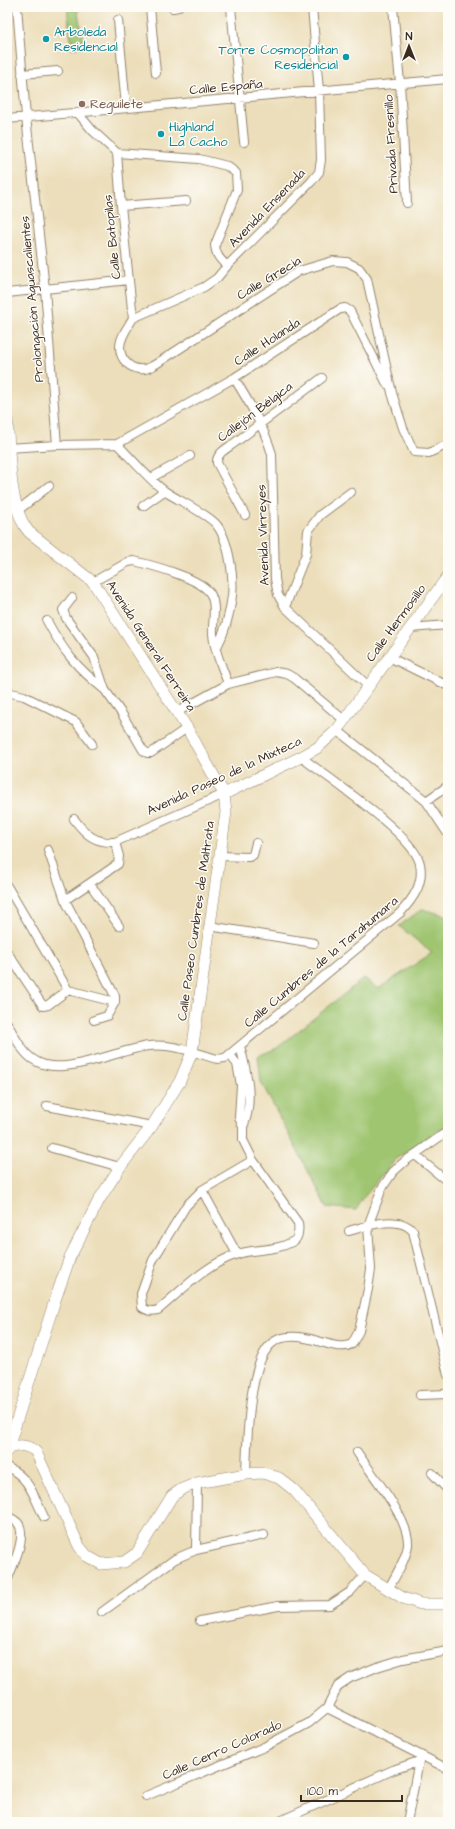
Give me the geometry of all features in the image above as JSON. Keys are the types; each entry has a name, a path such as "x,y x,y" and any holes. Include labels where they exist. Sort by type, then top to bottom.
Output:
{"street":[{"name":"Prolongación Aguascalientes","path":"17,7 26,117 45,289 57,444"},
{"path":"150,7 156,74"},
{"path":"231,7 241,98 244,142"},
{"name":"Avenida Ensenada","path":"133,318 204,288 217,278 319,172 322,160 319,91 312,7"},
{"name":"Privada Fresnillo","path":"393,7 400,83 407,203"},
{"path":"118,20 126,107"},
{"path":"22,74 58,71"},
{"name":"Calle España","path":"7,119 126,107 448,79"},
{"path":"77,112 92,130 117,153 199,159 227,166 233,170 237,178 237,190 215,245 216,253 219,259 227,266"},
{"name":"Calle Batopilas","path":"117,153 133,318"},
{"path":"121,206 186,201"},
{"path":"448,226 448,238"},
{"name":"Calle Grecia","path":"133,318 120,347 122,358 127,364 137,369 146,369 299,271 333,261 347,262 359,268 368,279 392,393"},
{"path":"7,293 129,280"},
{"name":"Calle Holanda","path":"118,444 234,378 340,309 345,308 350,311 392,393"},
{"name":"Avenida Virreyes","path":"234,378 251,405 269,442 272,454 275,578 278,595 285,607 368,686"},
{"name":"Callejón Bélgica","path":"245,515 217,463 217,459 220,454 322,378"},
{"path":"392,393 403,428 414,452 429,453 448,443"},
{"name":"Avenida General Ferreira","path":"7,418 8,447 14,496 17,512 22,524 29,532 93,582 188,728 224,794"},
{"path":"8,447 57,444 118,444 164,491 215,523 222,534 229,556 232,597 221,639 216,649"},
{"path":"151,478 190,456"},
{"path":"17,512 49,486"},
{"path":"143,506 164,491"},
{"path":"285,607 306,554 308,531 320,515 351,492"},
{"path":"93,582 128,562 134,561 191,579 209,590 214,603 213,634 216,649 228,684"},
{"name":"Calle Hermosillo","path":"368,686 448,576"},
{"path":"72,598 63,610 66,618 94,657 105,690 147,753 151,753 188,728"},
{"path":"47,621 59,645 85,674 105,690"},
{"path":"410,628 448,625"},
{"path":"389,657 448,686"},
{"path":"177,712 228,684 276,672 287,674 294,678 344,720"},
{"name":"Avenida Paseo de la Mixteca","path":"115,842 224,794 317,748 337,730 368,686"},
{"path":"7,692 24,696 76,722 92,744"},
{"path":"337,730 426,801 448,834"},
{"name":"Calle Cumbres de la Tarahumara","path":"7,1023 33,1060 43,1065 69,1065 149,1046 160,1045 217,1059 225,1058 400,913 412,900 419,884 421,873 420,863 411,845 389,825 301,757"},
{"path":"426,801 448,786"},
{"name":"Calle Paseo Cumbres de Maltrata","path":"8,1450 70,1257 99,1200 120,1167 152,1126 180,1081 192,1052 226,812 224,794"},
{"path":"65,900 118,864 119,856 115,842 103,842 96,840 74,819"},
{"path":"220,856 249,857 253,855 256,843"},
{"path":"48,850 65,900 116,1001"},
{"path":"90,884 120,926"},
{"path":"7,886 68,990 116,1001"},
{"path":"209,926 314,943"},
{"path":"7,952 43,1006 48,1005 68,990"},
{"path":"94,1020 107,1016 116,1001"},
{"path":"240,1046 248,1083 247,1117 243,1127 243,1140 253,1160 298,1224 298,1233 292,1242 268,1249 237,1254 218,1261 158,1310 152,1312 142,1306 142,1294 153,1260 186,1206 202,1190 253,1160"},
{"path":"230,1054 237,1064 241,1085 239,1118 243,1127"},
{"path":"47,1106 152,1126"},
{"path":"246,1474 248,1426 254,1386 258,1366 267,1348 271,1344 285,1338 307,1338 342,1347 347,1347 356,1340 368,1289 371,1268 368,1226 382,1188 393,1172 448,1131"},
{"path":"52,1148 120,1167"},
{"path":"415,1155 448,1182"},
{"path":"202,1190 237,1254"},
{"path":"349,1231 392,1222 406,1225 413,1231 444,1342 448,1375"},
{"path":"420,1395 448,1394"},
{"path":"8,1450 20,1445 31,1447 36,1452 79,1546 87,1556 101,1564 124,1562 137,1553 172,1496 182,1489 197,1483 246,1474 263,1473 279,1478 294,1490 365,1575 403,1598 421,1604 448,1604"},
{"path":"356,1452 397,1511 408,1536 405,1556 388,1590"},
{"path":"7,1467 17,1472 27,1481 44,1517"},
{"path":"432,1473 448,1490"},
{"path":"196,1550 197,1483"},
{"path":"7,1516 17,1521 21,1534 19,1549 7,1581"},
{"path":"102,1612 175,1559 196,1550 264,1535"},
{"path":"200,1621 278,1606 330,1604 350,1592 365,1575"},
{"name":"Calle Cerro Colorado","path":"146,1796 264,1747 310,1723 327,1708 338,1686 350,1678 390,1663 448,1651"},
{"path":"327,1708 420,1758 448,1769"},
{"path":"278,1822 420,1758"},
{"path":"407,1822 420,1758"}],"green space":[{"path":"67,7 77,7 84,46 72,48"},
{"path":"422,909 448,916 448,1041 444,1043 448,1055 448,1125 397,1158 364,1197 356,1210 327,1207 261,1082 258,1056 277,1048 364,978 378,989 432,953 399,926"}],"place":[{"name":"Arboleda Residencial","path":"46,39"},
{"name":"Torre Cosmopolitan Residencial","path":"346,57"},
{"name":"Reguilete","path":"82,104"},
{"name":"Highland La Cacho","path":"161,134"}]}
